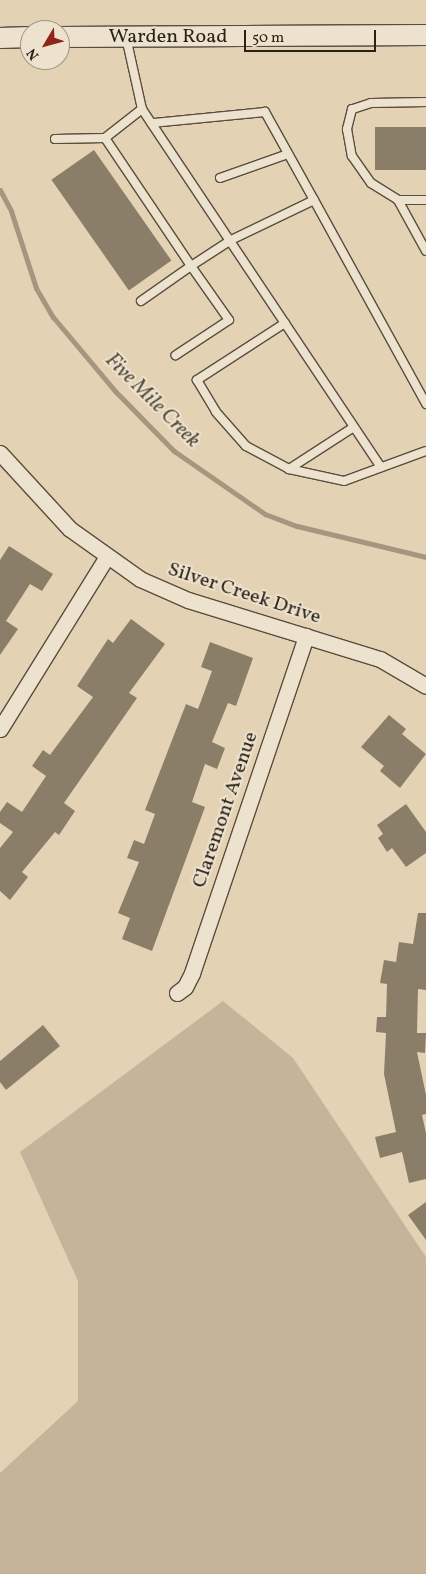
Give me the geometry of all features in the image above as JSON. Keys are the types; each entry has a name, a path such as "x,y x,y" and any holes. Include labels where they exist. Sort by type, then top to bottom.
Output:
{"main road":[{"name":"Warden Road","path":"70,37 426,35"},
{"path":"0,38 20,38"}],"street":[{"name":"Silver Creek Drive","path":"0,453 64,523 106,558 170,593 380,659 426,686"},
{"path":"0,729 106,558"},
{"name":"Claremont Avenue","path":"178,992 185,987 192,973 306,636"}],"lane":[{"path":"126,37 142,109 381,467"},
{"path":"426,102 371,103 352,109 347,129 352,156 371,183 398,200 426,251"},
{"path":"55,139 105,138 142,109"},
{"path":"152,123 265,112 426,404"},
{"path":"105,138 229,320 176,355"},
{"path":"220,178 288,154"},
{"path":"141,301 231,240 314,200"},
{"path":"398,200 426,200"},
{"path":"285,323 197,380 216,412 246,446 289,469 344,481 426,450"},
{"path":"289,469 354,427"}],"shaded area":[{"path":"223,1001 293,1058 426,1257 426,1574 0,1574 0,1473 78,1401 78,1281 20,1152"}],"building":[{"path":"375,127 426,127 426,170 375,170"},
{"path":"94,150 171,261 129,290 51,180"},
{"path":"9,546 53,574 42,591 30,584 6,621 18,629 0,655 0,560"},
{"path":"131,619 165,644 129,693 137,698 64,803 75,811 59,835 55,832 22,872 28,877 10,900 0,891 0,848 13,832 0,823 0,812 7,802 22,812 46,776 32,766 43,750 50,755 93,697 77,686 108,639 113,643"},
{"path":"210,642 253,658 236,706 228,703 212,742 225,748 217,769 205,764 192,802 205,807 152,951 122,939 130,918 118,913 139,862 127,858 134,840 144,844 155,814 145,810 186,704 198,709 212,671 201,667"},
{"path":"389,715 406,729 402,734 426,754 400,788 380,771 384,766 361,747"},
{"path":"406,804 426,832 426,853 406,867 392,848 387,852 378,838 383,834 377,825"},
{"path":"418,913 426,913 426,990 418,989 417,1033 426,1033 425,1053 417,1052 426,1095 426,1114 422,1115 426,1133 426,1179 409,1183 402,1152 380,1158 375,1137 396,1132 384,1074 386,1033 376,1032 377,1017 386,1017 387,984 380,983 384,960 396,962 399,942 413,944"},
{"path":"43,1025 60,1046 6,1090 0,1082 0,1061"},
{"path":"426,1202 426,1240 408,1215"}],"waterway":[{"name":"Five Mile Creek","path":"0,190 11,211 36,288 53,317 116,392 174,451 265,514 297,526 426,557"}]}
